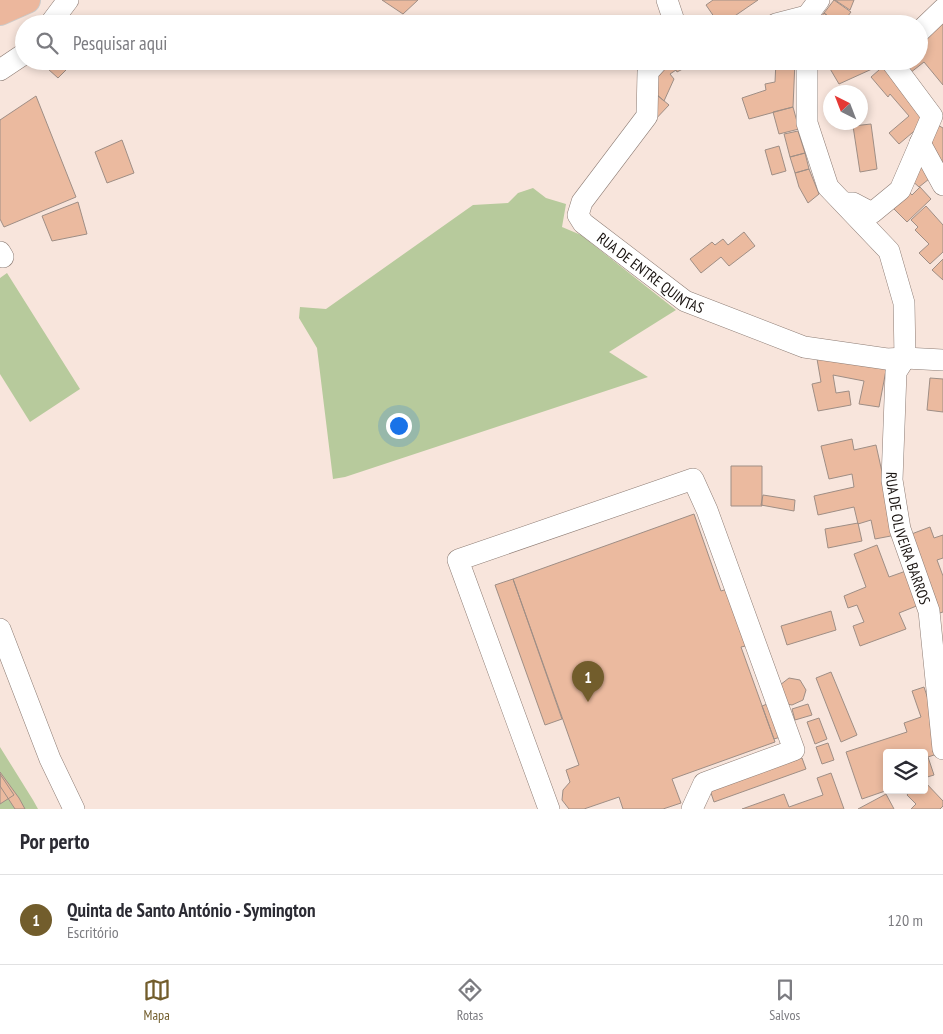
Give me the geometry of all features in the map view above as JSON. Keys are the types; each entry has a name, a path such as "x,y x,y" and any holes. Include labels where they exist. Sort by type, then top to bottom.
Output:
{"main road":[{"path":"0,12 26,0"}],"street":[{"path":"57,15 68,0"},
{"path":"667,0 672,15"},
{"path":"928,24 943,10"},
{"path":"0,70 15,60"},
{"name":"RUA DE ENTRE QUINTAS","path":"650,70 648,72 647,116 582,202 578,215 583,222 685,301 804,346 887,359 905,358"},
{"path":"807,70 806,123 828,187 889,251 904,303 905,358 943,360"},
{"path":"842,203 853,202 872,213 900,190 932,116 898,70"},
{"path":"920,143 943,185"},
{"name":"RUA DE OLIVEIRA BARROS","path":"905,358 896,372 892,480 900,529 929,611 943,749"},
{"path":"549,809 458,560 693,479 707,510 794,750 704,783 692,809"},
{"path":"0,629 50,759 74,809"}],"green space":[{"path":"533,188 546,198 566,204 562,227 581,235 676,310 609,352 648,377 345,477 333,479 317,348 299,318 300,307 326,309 473,205 508,203 518,193"},
{"path":"7,273 80,389 30,422 0,374 0,278"},
{"path":"0,747 33,800 38,809 0,809"}],"building":[{"path":"382,0 418,0 403,14"},
{"path":"713,0 758,0 736,15 713,15 706,5"},
{"path":"834,0 851,12 849,15 827,15 824,13"},
{"path":"835,0 854,0 850,10"},
{"path":"943,14 943,85 928,67 928,26"},
{"path":"49,70 66,70 58,78"},
{"path":"659,70 676,70 670,74 674,79 664,101 650,89"},
{"path":"776,70 795,70 793,107 749,119 742,98 766,90 765,84 775,82"},
{"path":"831,70 870,70 839,84"},
{"path":"879,70 893,70 932,116 899,144 889,133 909,116 890,94 888,97 871,77"},
{"path":"650,89 669,105 652,123"},
{"path":"36,96 76,197 4,227 0,219 0,120"},
{"path":"793,107 799,129 779,134 773,112"},
{"path":"934,123 943,128 943,165 930,148"},
{"path":"868,124 871,124 877,169 860,172 854,130 868,130"},
{"path":"798,131 805,153 790,157 784,134"},
{"path":"122,140 134,173 107,183 95,152"},
{"path":"779,146 786,171 772,175 765,150"},
{"path":"805,153 809,169 795,173 790,157"},
{"path":"920,153 934,175 919,187 909,178"},
{"path":"809,169 819,194 808,203 799,187 795,173"},
{"path":"920,187 931,199 907,222 889,204 906,189 912,195"},
{"path":"78,202 87,234 52,241 42,216"},
{"path":"926,206 943,225 943,252 930,264 919,253 929,244 915,230 918,227 911,220"},
{"path":"744,232 755,246 729,266 721,257 701,273 690,259 712,242 715,245 723,239 728,245"},
{"path":"943,259 943,280 932,270"},
{"path":"817,359 887,365 879,407 859,404 864,381 833,375 836,393 849,391 851,405 818,411 812,384 821,382"},
{"path":"930,378 943,379 943,412 927,410"},
{"path":"852,439 854,450 876,445 896,535 875,539 871,520 858,524 854,507 818,515 814,496 854,487 852,474 829,479 821,446"},
{"path":"731,466 762,466 762,506 731,506"},
{"path":"763,495 795,500 794,511 761,505"},
{"path":"694,514 721,591 730,588 750,645 741,647 775,742 672,779 681,803 663,809 623,809 619,797 584,809 569,809 562,800 563,790 570,782 566,770 579,765 513,579"},
{"path":"858,523 862,541 828,548 825,529"},
{"path":"930,527 934,538 943,535 943,558 937,560 943,576 943,612 930,616 901,538"},
{"path":"877,545 889,577 906,571 919,605 899,613 906,629 860,646 853,626 864,622 857,605 848,608 844,596 866,587 854,554"},
{"path":"513,579 562,719 545,725 495,585"},
{"path":"831,611 836,630 787,645 781,626"},
{"path":"831,672 857,735 841,742 816,678"},
{"path":"789,678 800,680 806,690 803,700 792,705 787,704 780,685"},
{"path":"924,687 943,744 943,752 928,757 928,749 883,749 883,792 862,799 846,752 907,732 904,723 921,717 912,691"},
{"path":"775,701 787,735 774,739 762,706"},
{"path":"808,704 812,715 795,720 792,709"},
{"path":"819,718 827,739 815,744 807,722"},
{"path":"828,743 834,760 822,764 816,747"},
{"path":"928,757 934,775 928,777"},
{"path":"802,758 806,769 714,802 710,790"},
{"path":"0,772 25,809 15,809 0,786"},
{"path":"831,773 844,809 742,809 784,794 789,807 823,795 817,778"},
{"path":"0,774 14,795 0,804"},
{"path":"928,785 943,801 943,806 940,809 911,809 916,804 907,795 928,794"},
{"path":"886,794 894,809 858,809"}],"place":[{"name":"Quinta de Santo António - Symington","path":"588,702"}]}
